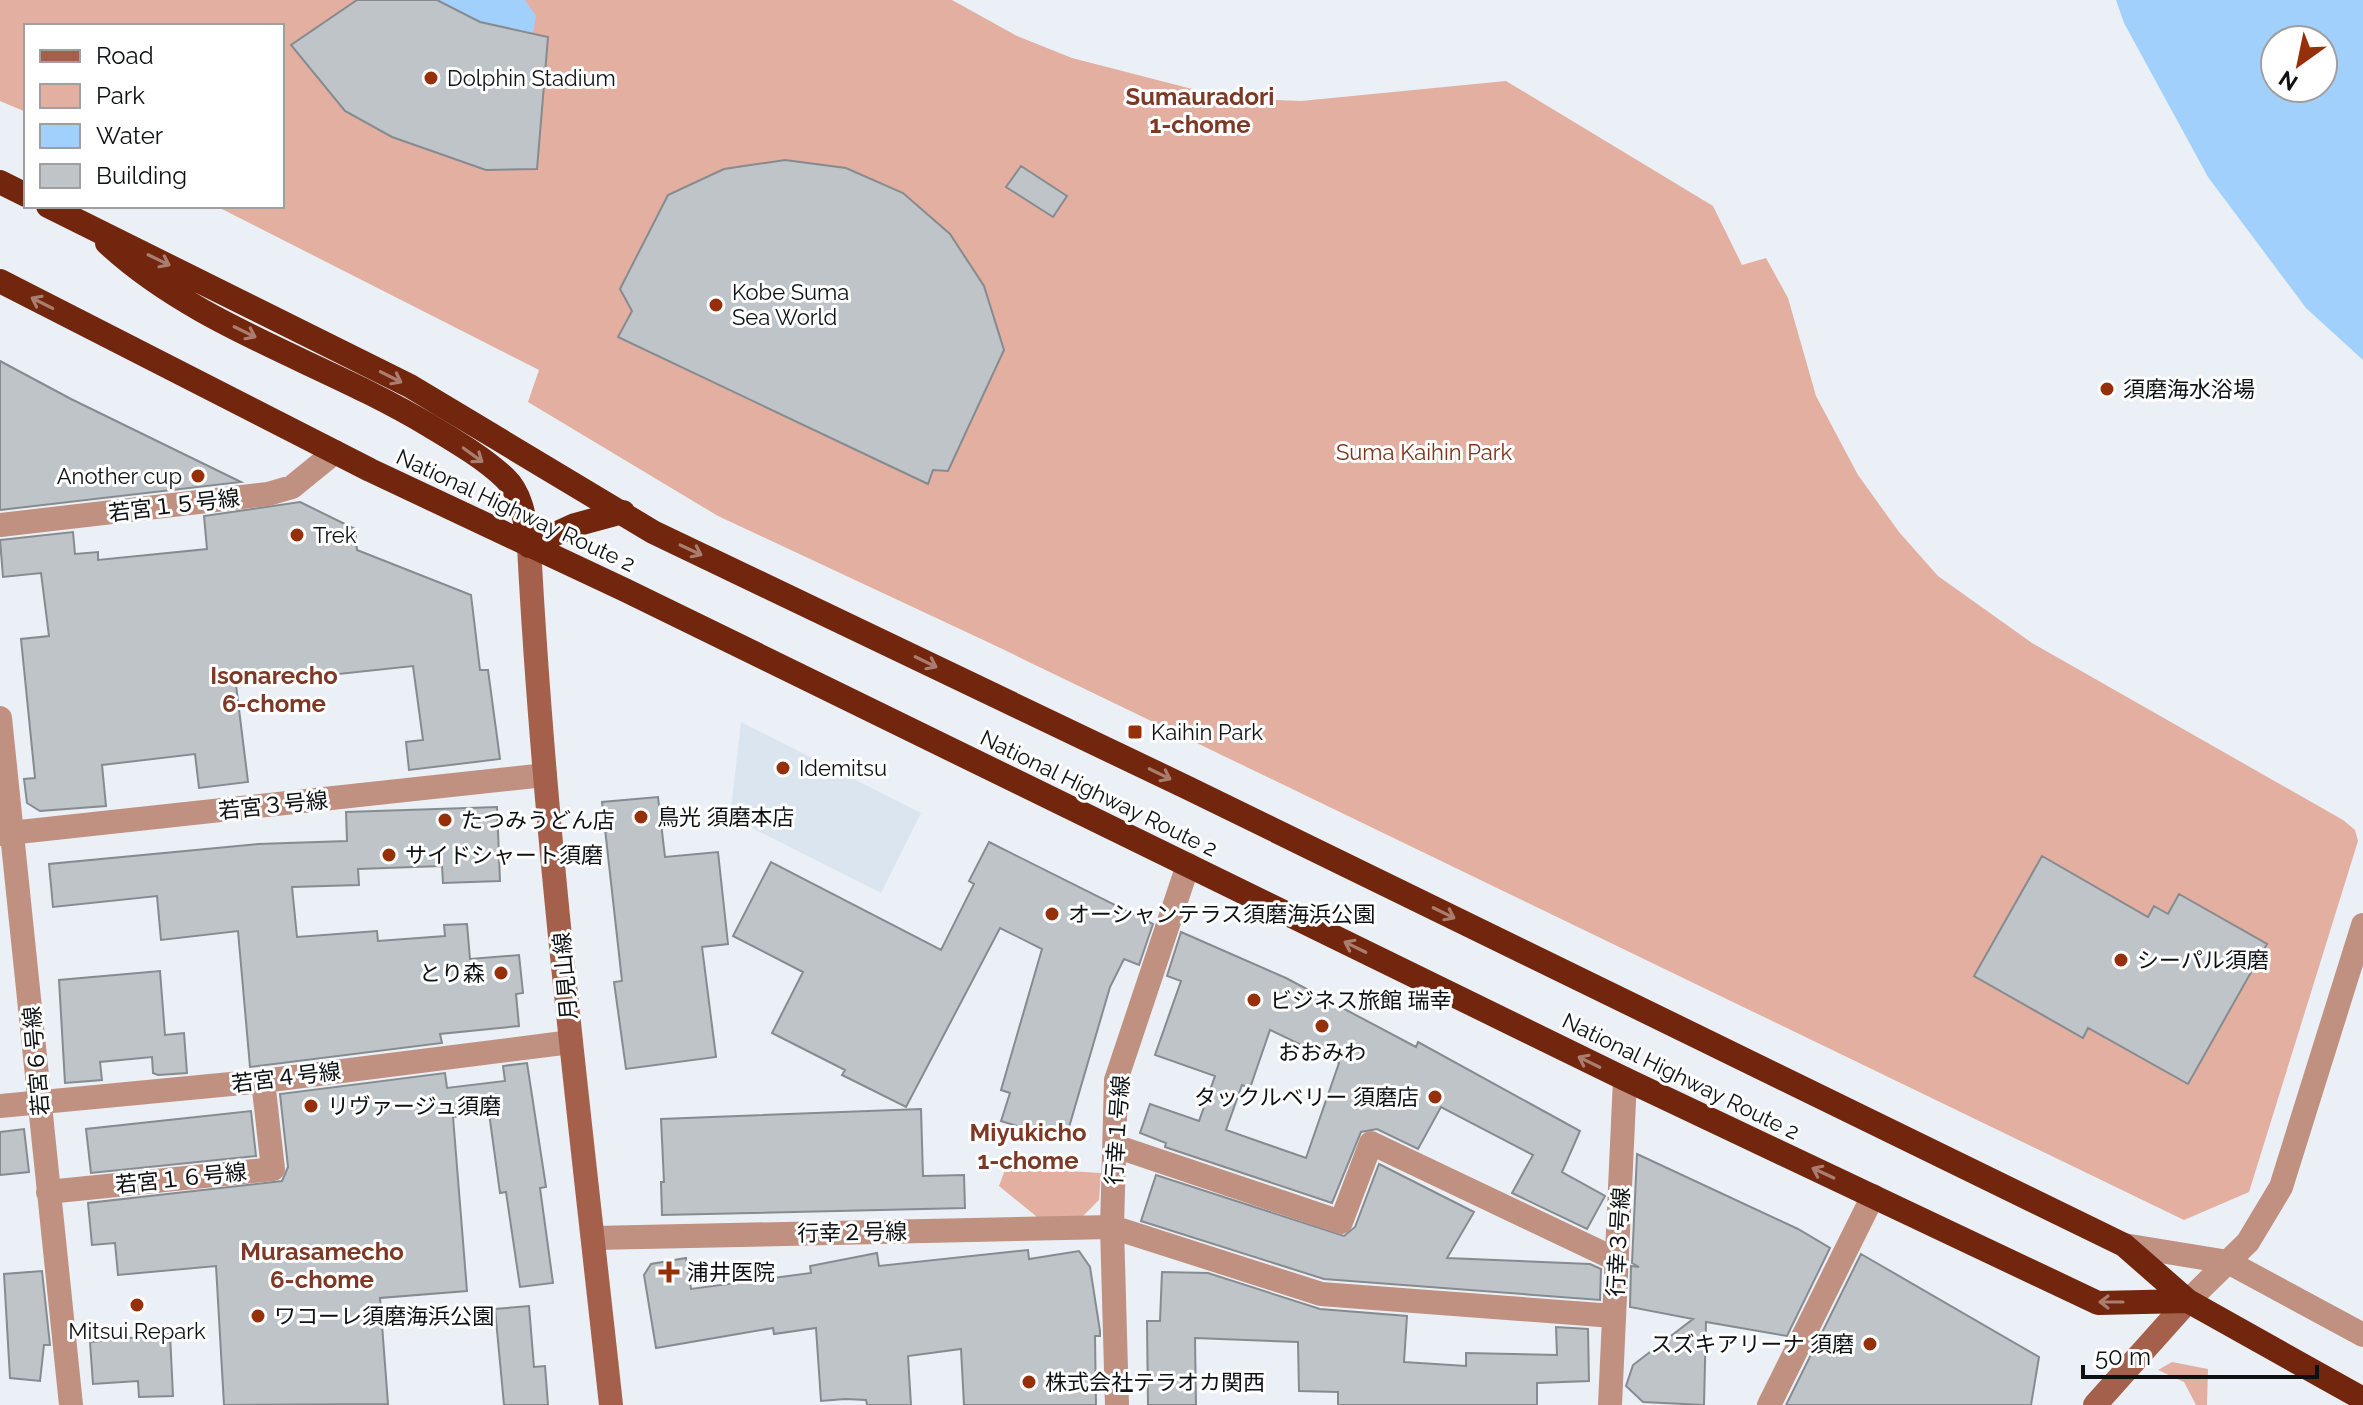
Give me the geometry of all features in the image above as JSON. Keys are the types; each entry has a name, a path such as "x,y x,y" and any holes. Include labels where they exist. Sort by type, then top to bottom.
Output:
{"highway":[{"path":"0,182 24,194"},
{"name":"National Highway Route 2","path":"52,208 410,386 653,532 1188,788 2124,1245 2188,1301 2363,1399"},
{"path":"89,226 140,274 188,303 399,407 469,451 507,479 523,508 529,546 575,525 623,512"},
{"name":"National Highway Route 2","path":"0,281 335,452 1625,1079 2098,1303 2188,1301"}],"street":[{"name":"若宮１５号線","path":"0,525 268,494 300,482 335,452"},
{"name":"月見山線","path":"529,546 545,775 611,1405"},
{"name":"若宮６号線","path":"0,718 7,834 40,1102 71,1405"},
{"name":"若宮３号線","path":"7,834 545,775"},
{"name":"行幸１号線","path":"1117,1405 1112,1227 1116,1080 1188,865"},
{"path":"2095,1405 2188,1301 2248,1242 2281,1187 2363,925"},
{"name":"若宮４号線","path":"0,1106 263,1081 571,1042"},
{"name":"行幸３号線","path":"1610,1405 1625,1079"},
{"name":"若宮１６号線","path":"48,1192 273,1169 263,1081"},
{"path":"1115,1146 1341,1222 1371,1143 1617,1260"},
{"path":"1769,1405 1873,1196"},
{"name":"行幸２号線","path":"593,1238 1112,1227 1321,1294 1614,1316"},
{"path":"2124,1245 2228,1262 2363,1335"}],"shaded area":[{"name":"Idemitsu","path":"741,722 921,813 881,893 730,817"}],"green space":[{"name":"Suma Kaihin Park","path":"0,0 952,0 1017,36 1072,58 1227,98 1301,101 1506,81 1713,206 1742,265 1766,258 1788,298 1816,396 1858,475 1899,532 1938,576 2032,643 2343,820 2355,830 2358,841 2249,1192 2184,1220 994,645 718,516 528,402 539,370 220,208 284,208 284,24 24,24 24,111 0,101"},
{"path":"1006,1167 1101,1173 1099,1200 1081,1218 1037,1217 999,1186"},
{"path":"2172,1362 2208,1369 2207,1405 2196,1405 2184,1382 2158,1370"}],"water":[{"path":"438,0 525,0 536,16 533,34 480,22"},
{"path":"2116,0 2363,0 2363,360 2306,308 2208,177 2124,23"}],"building":[{"name":"Dolphin Stadium","path":"357,0 437,0 480,22 548,37 537,169 486,170 392,137 345,111 291,45"},
{"path":"785,160 846,168 903,193 950,234 984,286 1004,350 948,471 933,470 928,484 618,337 632,311 620,289 668,195 724,169"},
{"path":"1021,166 1067,196 1053,217 1006,187"},
{"path":"0,361 71,399 241,482 0,510"},
{"path":"300,502 355,529 357,550 471,595 480,670 488,670 500,759 409,770 406,742 423,740 413,666 236,685 248,782 199,788 195,754 102,765 106,806 40,811 27,803 24,779 35,778 21,639 49,636 41,573 3,577 0,540 73,532 75,554 98,552 98,560 207,549 204,516"},
{"path":"658,797 665,857 718,852 728,944 702,947 716,1057 626,1069 614,982 622,981 602,802"},
{"path":"497,807 500,881 443,883 442,866 358,869 359,885 292,887 297,937 377,931 378,941 445,936 444,925 467,924 470,959 519,955 523,993 516,994 519,1026 440,1034 442,1043 250,1067 238,931 161,940 157,896 53,907 49,864 258,844 347,841 346,812"},
{"path":"989,842 1153,924 1139,965 1124,959 1110,987 1067,1134 1062,1133 1060,1139 1001,1121 1010,1093 1001,1090 1042,949 1000,928 906,1107 842,1075 845,1070 772,1033 803,972 733,936 771,862 941,950 974,884 969,881"},
{"name":"シーパル須磨","path":"2042,856 2148,917 2154,906 2168,914 2179,894 2267,944 2188,1084 2088,1028 2083,1038 1974,976"},
{"path":"1181,932 1286,978 1416,1047 1418,1042 1580,1131 1562,1172 1605,1196 1587,1229 1512,1193 1533,1155 1441,1107 1418,1149 1377,1129 1361,1132 1332,1203 1165,1147 1166,1143 1140,1133 1150,1104 1199,1121 1215,1076 1155,1055 1181,981 1167,976","holes":["1270,1030 1339,1063 1306,1158 1226,1130 1242,1085 1250,1088"]},
{"path":"160,971 165,1035 184,1033 187,1073 153,1073 152,1057 100,1062 102,1080 65,1083 59,980"},
{"path":"527,1063 546,1187 540,1188 553,1283 520,1287 506,1192 500,1193 489,1113 453,1117 467,1291 380,1298 388,1404 224,1405 216,1266 118,1275 115,1243 92,1245 88,1203 282,1181 288,1167 280,1094 445,1073 447,1088 505,1081 503,1066"},
{"path":"921,1109 923,1176 964,1175 965,1208 662,1215 661,1119"},
{"path":"251,1111 256,1156 91,1173 86,1129"},
{"path":"24,1129 29,1172 0,1175 0,1132"},
{"path":"1637,1154 1798,1229 1830,1248 1787,1336 1706,1322 1704,1405 1643,1402 1626,1386 1633,1365 1693,1319 1630,1307 1631,1266 1639,1267 1632,1263"},
{"path":"1379,1164 1474,1212 1447,1258 1590,1264 1601,1269 1600,1300 1324,1279 1141,1221 1156,1175 1344,1236 1355,1227"},
{"path":"1028,1250 1029,1259 1079,1251 1090,1267 1100,1331 1100,1336 1095,1336 1096,1405 964,1405 961,1349 908,1356 911,1405 867,1405 866,1400 845,1399 821,1401 816,1328 774,1334 773,1328 656,1348 644,1275 651,1264 686,1258 691,1289 811,1273 810,1266 877,1253 879,1266"},
{"path":"1861,1254 2039,1357 2031,1405 1786,1405"},
{"path":"42,1271 50,1345 44,1345 40,1381 10,1378 4,1274"},
{"path":"1162,1272 1208,1273 1320,1309 1407,1316 1404,1362 1466,1366 1466,1353 1557,1355 1556,1327 1588,1329 1589,1381 1537,1383 1537,1405 1338,1405 1338,1392 1299,1391 1298,1342 1195,1338 1196,1405 1148,1405 1147,1321 1160,1321"},
{"path":"529,1306 534,1367 545,1366 548,1405 504,1405 495,1309"},
{"path":"170,1334 173,1396 139,1397 138,1381 93,1384 90,1342"}],"place":[{"name":"Dolphin Stadium","path":"431,78"},
{"name":"Kobe Suma Sea World","path":"716,305"},
{"name":"須磨海水浴場","path":"2107,389"},
{"name":"Another cup","path":"198,476"},
{"name":"Trek","path":"297,535"},
{"name":"Kaihin Park","path":"1135,732"},
{"name":"Idemitsu","path":"783,768"},
{"name":"鳥光 須磨本店","path":"641,817"},
{"name":"たつみうどん店","path":"445,820"},
{"name":"サイドシャート須磨","path":"389,855"},
{"name":"オーシャンテラス須磨海浜公園","path":"1052,914"},
{"name":"シーパル須磨","path":"2121,960"},
{"name":"とり森","path":"501,973"},
{"name":"ビジネス旅館 瑞幸","path":"1254,1000"},
{"name":"おおみわ","path":"1322,1026"},
{"name":"タックルベリー 須磨店","path":"1435,1097"},
{"name":"リヴァージュ須磨","path":"311,1106"},
{"name":"浦井医院","path":"669,1272"},
{"name":"Mitsui Repark","path":"137,1305"},
{"name":"ワコーレ須磨海浜公園","path":"258,1316"},
{"name":"スズキアリーナ 須磨","path":"1870,1344"},
{"name":"株式会社テラオカ関西","path":"1029,1382"}],"district":[{"name":"Sumauradori 1-chome","path":"1200,110"},
{"name":"Isonarecho 6-chome","path":"274,689"},
{"name":"Miyukicho 1-chome","path":"1028,1146"},
{"name":"Murasamecho 6-chome","path":"322,1265"}]}
